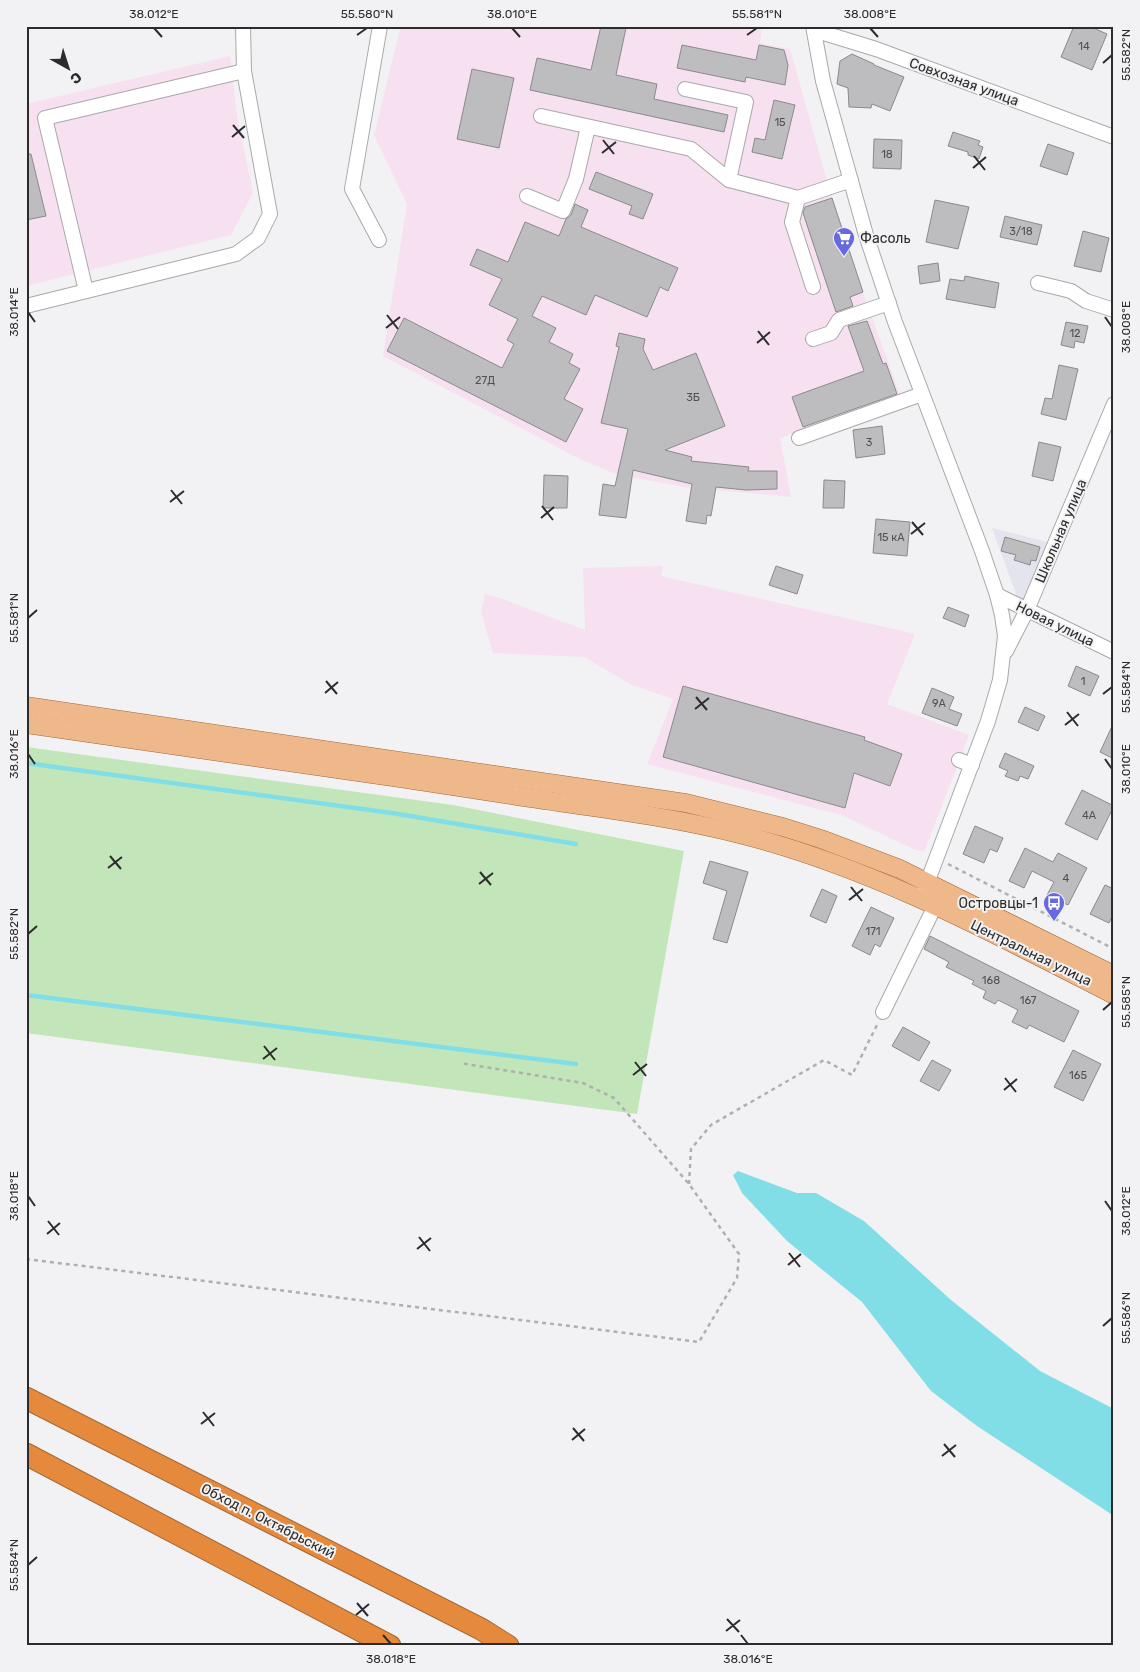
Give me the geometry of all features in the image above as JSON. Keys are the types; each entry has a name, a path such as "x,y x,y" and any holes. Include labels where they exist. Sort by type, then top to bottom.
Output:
{"highway":[{"name":"Обход п. Октябрьский","path":"26,1398 481,1629 508,1646"},
{"path":"26,1454 390,1646"}],"main road":[{"path":"26,706 686,803 775,825 821,839 900,868 928,896"},
{"path":"26,724 440,784 682,822 740,834 816,857 897,888 928,896"},
{"name":"Центральная улица","path":"928,896 1114,975"},
{"name":"Центральная улица","path":"928,896 1114,995"}],"street":[{"path":"26,306 236,254 258,238 270,214 244,70 243,26"},
{"path":"379,240 352,189 380,26"},
{"path":"813,28 823,81 866,235 922,394 982,551 997,595 1005,636 1000,680 988,721 966,763 937,858 928,896 883,1012"},
{"name":"Совхозная улица","path":"813,28 876,49 1114,137"},
{"path":"86,292 46,118 244,70"},
{"path":"685,89 746,102 729,180"},
{"path":"541,116 691,149 729,180 798,198 851,180"},
{"path":"527,196 563,212 576,179 588,126"},
{"path":"798,198 792,222 813,287"},
{"path":"1038,283 1071,291 1086,301 1114,310"},
{"path":"813,339 831,333 839,320 889,303"},
{"path":"799,438 922,394"},
{"name":"Школьная улица","path":"1004,656 1027,610 1114,404"},
{"name":"Новая улица","path":"997,595 1114,652"}],"path":[{"path":"937,858 1114,949"},
{"path":"689,1184 691,1149 711,1124 824,1060 852,1075 883,1012"},
{"path":"26,1259 699,1342 737,1278 739,1254 689,1184 614,1098 583,1083 460,1063"}],"shaded area":[{"path":"401,26 769,26 762,27 760,43 790,49 832,198 900,395 780,438 791,497 685,487 618,475 580,459 383,356 407,204 374,135"},
{"path":"230,56 237,116 253,193 231,235 26,286 26,104"},
{"path":"992,528 1047,542 1024,602 1018,600"},
{"path":"663,566 661,576 915,634 887,704 969,735 925,850 918,851 841,815 647,764 673,699 632,685 584,657 493,653 481,612 485,594 585,630 583,568"}],"green space":[{"path":"26,747 453,805 684,851 637,1114 26,1033"}],"water":[{"path":"738,1171 797,1193 816,1193 864,1221 951,1300 1040,1371 1114,1409 1114,1516 977,1426 931,1391 862,1302 787,1241 742,1193 733,1175"}],"building":[{"path":"601,26 626,28 616,75 657,84 654,99 728,115 724,132 530,90 537,58 591,70"},
{"path":"1074,26 1089,26 1107,34 1092,70 1061,57"},
{"path":"682,45 756,60 759,45 784,50 788,65 785,85 746,77 745,82 677,68"},
{"path":"852,54 904,77 890,111 872,104 871,108 849,107 848,88 837,84 840,61"},
{"path":"472,69 514,78 499,148 457,139"},
{"path":"774,100 795,105 782,159 752,152 755,138 765,140"},
{"path":"953,132 980,141 978,145 983,147 979,159 968,155 968,152 948,146"},
{"path":"874,139 902,140 901,169 873,168"},
{"path":"1048,144 1074,153 1067,175 1040,166"},
{"path":"26,154 31,154 46,216 26,220"},
{"path":"596,172 653,194 643,219 629,214 632,206 589,189"},
{"path":"832,198 863,292 850,297 853,306 836,312 803,213 805,207"},
{"path":"935,200 969,207 958,249 926,242"},
{"path":"575,204 588,210 581,227 678,268 668,291 660,287 647,317 595,295 586,315 542,296 532,316 556,328 549,342 573,354 569,363 580,369 564,399 583,409 566,442 387,351 404,318 502,368 514,344 507,340 518,319 489,305 502,279 470,265 477,249 508,262 525,222 559,236"},
{"path":"1005,216 1042,225 1037,245 1000,237"},
{"path":"1083,231 1109,238 1101,272 1074,266"},
{"path":"938,263 940,281 920,284 918,266"},
{"path":"965,276 999,283 995,308 946,299 950,279 964,281"},
{"path":"867,321 883,364 886,363 897,394 803,427 792,397 864,371 848,326"},
{"path":"1066,322 1088,326 1084,343 1075,341 1074,348 1061,345"},
{"path":"619,333 645,339 643,349 653,370 696,353 725,426 665,450 692,457 691,461 749,467 748,471 777,471 777,489 746,490 716,487 711,516 707,515 706,524 686,521 692,484 633,470 626,518 599,515 603,484 615,486 628,429 601,423 619,347 616,346"},
{"path":"1059,365 1078,369 1066,420 1041,414 1045,398 1052,399"},
{"path":"882,426 885,454 856,458 853,430"},
{"path":"1039,442 1061,447 1053,481 1032,476"},
{"path":"544,475 568,476 567,508 543,508"},
{"path":"824,480 845,481 844,508 823,508"},
{"path":"876,519 910,522 907,556 873,553"},
{"path":"1005,537 1040,547 1036,561 1031,560 1030,565 1014,560 1016,555 1001,551"},
{"path":"776,566 803,575 797,594 769,585"},
{"path":"948,607 969,615 965,627 943,618"},
{"path":"1076,666 1099,676 1090,696 1068,686"},
{"path":"683,686 865,737 864,740 902,754 890,786 854,773 845,808 663,757"},
{"path":"932,688 954,697 949,709 962,714 957,726 922,713"},
{"path":"1025,707 1045,716 1038,731 1018,722"},
{"path":"1114,722 1114,759 1100,752"},
{"path":"1005,753 1034,766 1028,779 1020,776 1018,781 1005,776 1008,771 999,767"},
{"path":"1082,790 1114,806 1097,840 1065,824"},
{"path":"975,826 1003,838 997,852 990,849 984,863 963,854"},
{"path":"1025,848 1053,862 1058,853 1087,868 1068,905 1047,895 1054,882 1032,871 1024,888 1009,881"},
{"path":"710,861 748,872 727,943 713,939 727,891 703,883"},
{"path":"1105,885 1114,889 1114,912 1109,923 1090,914"},
{"path":"822,889 837,896 826,923 810,916"},
{"path":"871,907 894,918 880,947 875,944 870,955 852,946"},
{"path":"930,936 1079,1011 1064,1042 1029,1025 1027,1029 1012,1022 1018,1010 998,1000 995,1004 983,998 986,991 972,984 974,981 946,967 949,962 924,949"},
{"path":"903,1027 930,1042 919,1061 892,1046"},
{"path":"1073,1050 1101,1064 1083,1101 1054,1087"},
{"path":"932,1060 951,1070 939,1091 920,1081"}],"waterway":[{"path":"26,763 392,813 576,844"},
{"path":"26,995 576,1064"}],"place":[{"name":"Фасоль","path":"844,257"},
{"name":"Островцы-1","path":"1054,922"}]}
